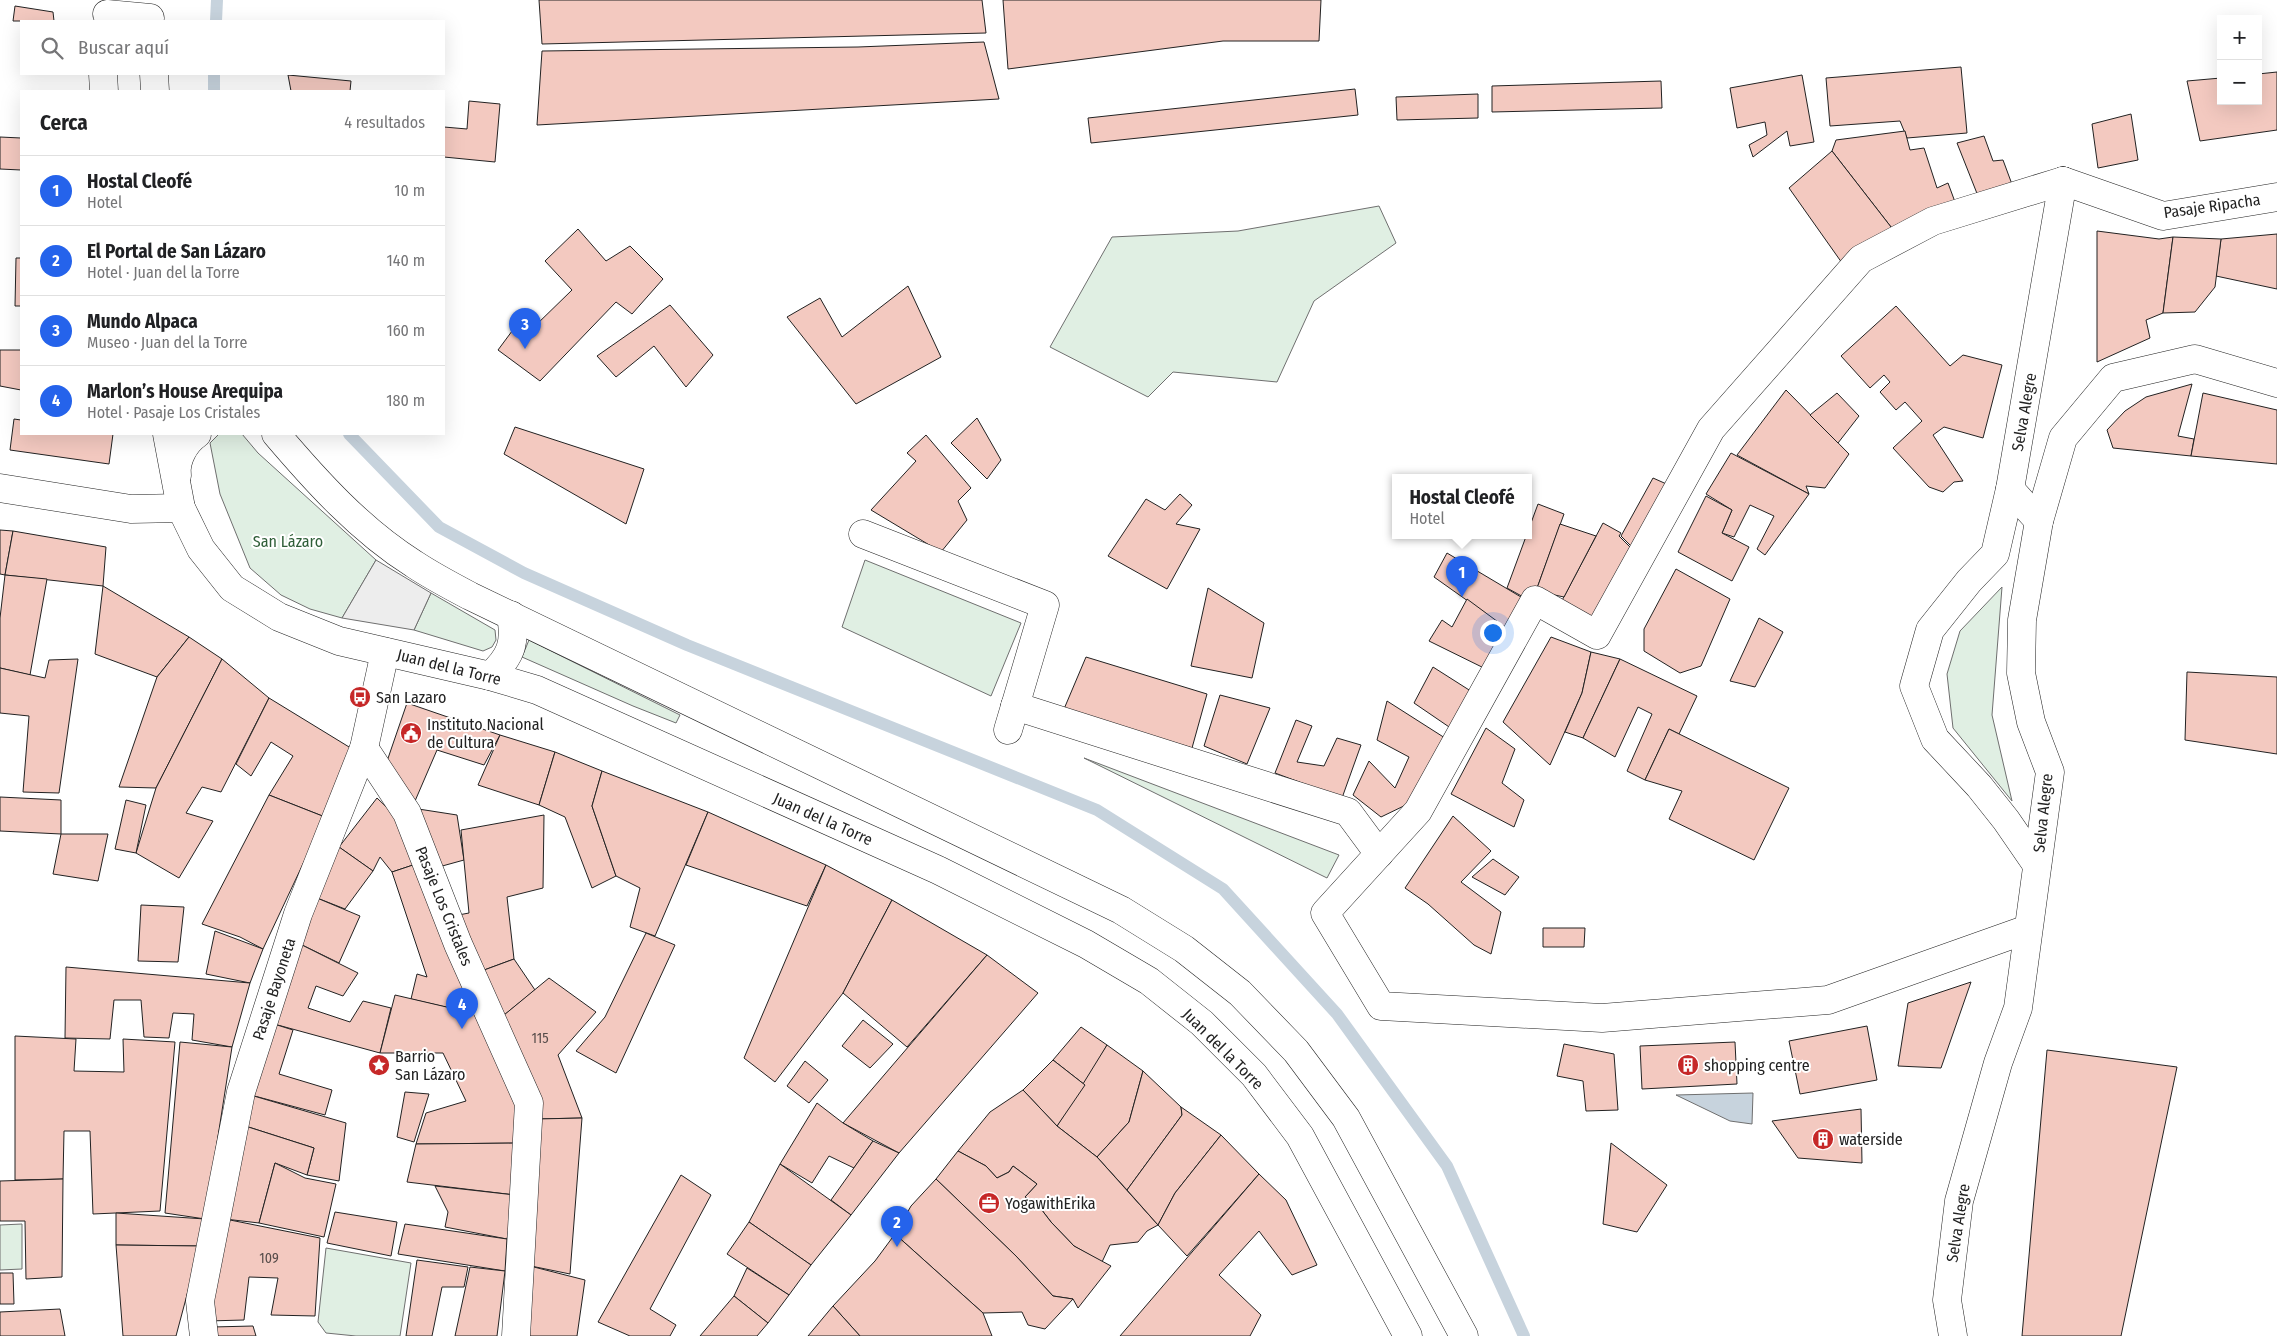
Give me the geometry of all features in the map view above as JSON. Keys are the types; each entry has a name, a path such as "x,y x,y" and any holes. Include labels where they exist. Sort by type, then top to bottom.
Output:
{"street":[{"path":"107,12 151,13"},
{"path":"103,75 104,90"},
{"path":"154,75 155,90"},
{"path":"2028,929 1828,1000 1602,1018 1381,1006 1325,913 1418,811 1535,600 1597,635 1711,429 1861,259 1932,221 2063,181"},
{"name":"Pasaje Ripacha","path":"2063,181 2163,216 2277,197"},
{"name":"Selva Alegre","path":"2037,865 2006,820 1979,786 1935,739 1914,686 1930,630 1969,581 1995,554 2010,489 2063,181"},
{"name":"Selva Alegre","path":"1953,1336 1948,1300 1959,1201 1998,1063 2018,1008 2050,772 2032,722 2021,673 2022,620 2040,521 2063,438 2113,378 2195,358 2277,383"},
{"name":"Juan del la Torre","path":"167,435 181,508 201,549 232,588 278,617 339,640 490,676 537,690 938,870 1086,944 1149,982 1202,1023 1254,1076 1300,1136 1408,1336"},
{"path":"0,488 131,509 181,508 176,467 188,440 196,435"},
{"path":"277,435 316,480 363,525 413,564 470,596 1121,910 1184,949 1240,993 1296,1050 1346,1118 1464,1336"},
{"path":"2010,489 2040,521"},
{"path":"863,534 1045,605 1011,718 1348,812 1379,854"},
{"path":"490,676 504,663 511,649 515,633 511,615"},
{"name":"Pasaje Bayoneta","path":"204,1336 200,1301 241,1092 298,914 364,748 385,652"},
{"name":"Pasaje Los Cristales","path":"364,748 407,813 458,944 529,1103 516,1336"}],"green space":[{"path":"1379,206 1396,243 1314,301 1277,382 1173,372 1148,397 1050,347 1112,237 1238,231"},
{"name":"San Lázaro","path":"218,435 243,435 258,453 376,560 342,618 310,609 281,595 250,568 220,494 210,443"},
{"path":"865,560 1021,623 991,696 842,627"},
{"path":"2002,587 1992,715 2012,801 1953,728 1947,674 1960,631"},
{"path":"431,593 495,630 496,640 492,647 483,651 414,630"},
{"path":"529,640 680,715 676,723 522,657"},
{"path":"1084,758 1339,855 1327,878"},
{"path":"22,1224 22,1269 0,1270 0,1225"},
{"path":"326,1248 411,1263 400,1336 356,1336 326,1333 318,1322"}],"shaded area":[{"path":"376,560 431,593 414,630 342,618"},
{"path":"1753,1093 1752,1124 1730,1121 1676,1095"}],"building":[{"path":"539,0 982,0 986,33 542,44"},
{"path":"1003,0 1321,0 1319,41 1223,41 1008,69"},
{"path":"15,6 53,12 54,20 13,21"},
{"path":"984,42 999,99 537,125 542,51 858,47"},
{"path":"1961,67 1967,133 1907,138 1900,121 1830,126 1826,78"},
{"path":"2277,72 2277,130 2200,141 2187,81 2217,78 2217,105 2262,105 2262,74"},
{"path":"288,75 351,81 350,90 291,90"},
{"path":"1802,75 1814,142 1790,146 1787,131 1753,157 1749,145 1767,135 1765,122 1737,128 1730,88"},
{"path":"1661,81 1662,108 1492,112 1492,86"},
{"path":"1355,89 1358,115 1091,143 1088,118"},
{"path":"1478,94 1478,118 1397,120 1396,97"},
{"path":"469,101 500,104 495,162 445,157 445,127 467,129"},
{"path":"2131,114 2138,160 2098,168 2092,124"},
{"path":"1905,131 1910,150 1924,148 1937,188 1948,183 1958,210 1898,236 1832,151 1836,140"},
{"path":"1984,136 1993,161 2003,160 2013,187 1978,196 1957,143"},
{"path":"0,137 20,138 20,170 0,169"},
{"path":"1832,151 1898,236 1847,270 1789,188"},
{"path":"578,229 606,261 630,246 663,279 632,314 616,302 540,381 498,350 521,319 535,326 572,290 545,261"},
{"path":"2097,231 2159,239 2173,237 2163,313 2146,320 2150,338 2097,362"},
{"path":"2277,234 2277,289 2216,276 2221,239"},
{"path":"2173,237 2221,239 2215,287 2195,312 2163,313"},
{"path":"16,258 20,258 20,306 15,306"},
{"path":"908,286 941,357 856,404 787,317 820,298 842,337"},
{"path":"670,305 713,355 686,387 654,346 616,377 597,356"},
{"path":"1896,306 1950,366 1963,355 2002,365 1983,438 1944,427 1933,435 1963,481 1954,482 1943,492 1929,487 1893,448 1922,421 1905,402 1896,410 1880,392 1890,382 1884,375 1870,388 1841,356"},
{"path":"0,350 20,350 20,390 0,386"},
{"path":"2192,384 2178,436 2194,439 2191,456 2113,448 2107,430 2125,411 2146,397"},
{"path":"1786,390 1849,454 1825,488 1806,486 1809,494 1737,455"},
{"path":"1837,393 1859,416 1838,443 1810,415"},
{"path":"2203,393 2277,410 2277,464 2191,456"},
{"path":"977,418 1001,460 987,479 951,443"},
{"path":"14,419 20,420 20,435 113,435 109,464 10,450"},
{"path":"515,427 644,469 626,524 504,454"},
{"path":"926,435 971,488 958,501 967,520 941,552 871,510 916,461 907,453"},
{"path":"1731,453 1809,494 1765,555 1757,549 1774,516 1750,505 1734,537 1722,533 1732,510 1706,494"},
{"path":"1653,478 1671,486 1631,546 1621,536"},
{"path":"1180,494 1192,505 1176,524 1200,529 1167,589 1108,556 1146,499 1165,510"},
{"path":"1706,496 1732,510 1722,533 1749,547 1732,581 1678,552"},
{"path":"1538,504 1564,514 1536,591 1527,599 1507,588 1525,539 1532,539 1532,520"},
{"path":"1603,523 1621,533 1619,536 1630,547 1596,628 1558,608"},
{"path":"1560,524 1596,536 1564,597 1536,591"},
{"path":"0,530 13,531 5,575 0,574"},
{"path":"13,531 106,547 103,586 5,575"},
{"path":"1447,553 1526,600 1513,633 1434,577"},
{"path":"1676,569 1730,599 1701,666 1680,673 1644,651 1644,629"},
{"path":"5,575 47,579 30,675 0,668 0,618"},
{"path":"103,586 189,637 157,677 95,654"},
{"path":"1208,588 1264,623 1252,678 1191,666"},
{"path":"1467,599 1513,633 1492,672 1429,641 1442,620 1452,627"},
{"path":"1759,618 1783,632 1755,687 1730,681"},
{"path":"189,637 222,659 156,788 119,787 157,677"},
{"path":"1551,637 1591,652 1582,693 1550,765 1503,722"},
{"path":"1591,652 1620,659 1583,738 1565,732 1582,693"},
{"path":"1086,657 1207,694 1192,748 1064,709"},
{"path":"78,659 59,793 23,792 29,716 0,713 0,668 45,678 49,660"},
{"path":"222,659 269,698 221,792 202,787 186,813 213,821 179,878 136,853 156,788"},
{"path":"1620,659 1697,696 1679,734 1669,729 1645,780 1627,771 1652,714 1638,707 1615,757 1583,738"},
{"path":"1433,667 1477,695 1455,731 1414,703"},
{"path":"2187,672 2277,677 2277,754 2185,740"},
{"path":"1220,695 1270,708 1247,764 1204,746"},
{"path":"269,698 354,750 325,817 269,795 293,756 271,742 251,776 236,764"},
{"path":"1387,701 1445,738 1410,803 1381,817 1353,795 1369,761 1395,788 1409,757 1377,740"},
{"path":"407,703 500,735 484,765 437,750 412,808 384,770"},
{"path":"1296,720 1312,726 1297,762 1324,766 1337,738 1361,745 1342,798 1275,773"},
{"path":"1486,728 1515,749 1502,783 1524,800 1514,827 1451,794"},
{"path":"1669,729 1789,788 1754,860 1669,819 1682,791 1645,780"},
{"path":"500,735 555,752 539,805 478,785"},
{"path":"555,752 602,771 592,806 616,876 592,888 565,817 539,805"},
{"path":"602,771 708,812 655,936 630,927 640,888 616,876 592,806"},
{"path":"269,795 325,817 263,949 240,937 202,924"},
{"path":"0,797 61,800 61,834 0,831"},
{"path":"377,798 405,825 419,863 392,872 380,857 373,871 339,847"},
{"path":"126,800 146,805 136,853 115,849"},
{"path":"412,808 457,815 464,860 435,868"},
{"path":"708,812 826,865 807,906 686,865"},
{"path":"544,815 543,888 507,897 514,959 476,973 453,916 469,913 461,830"},
{"path":"1453,816 1491,851 1461,882 1501,912 1491,954 1474,945 1428,904 1405,888"},
{"path":"61,834 108,834 98,881 53,874"},
{"path":"339,847 373,871 345,909 317,898"},
{"path":"1493,859 1519,877 1505,895 1472,877"},
{"path":"419,863 480,1015 411,999 417,974 427,977 392,872"},
{"path":"826,865 892,900 843,993 775,1082 744,1058"},
{"path":"317,898 360,916 339,963 300,944"},
{"path":"892,900 987,955 907,1047 843,993"},
{"path":"141,905 184,907 178,962 138,961"},
{"path":"1543,928 1585,928 1584,947 1543,947"},
{"path":"215,931 263,949 250,983 206,974"},
{"path":"646,933 675,945 616,1073 576,1051 605,1017"},
{"path":"300,944 358,973 343,996 316,986 308,1008 350,1022 363,1001 391,1008 380,1053 274,1024"},
{"path":"987,955 1038,993 899,1153 843,1123"},
{"path":"514,959 535,990 498,1020 476,973"},
{"path":"66,967 250,983 232,1047 192,1040 194,1014 173,1013 169,1038 144,1037 141,1000 114,1000 110,1039 65,1038"},
{"path":"549,978 596,1012 558,1055 582,1118 536,1119 498,1020"},
{"path":"1971,982 1941,1068 1898,1066 1908,1003"},
{"path":"395,995 481,1015 525,1104 524,1143 416,1144 426,1113 466,1101 443,1053 380,1053"},
{"path":"863,1020 893,1044 870,1068 842,1046"},
{"path":"274,1024 293,1030 279,1074 332,1090 325,1115 247,1094"},
{"path":"1867,1026 1877,1080 1800,1094 1789,1041"},
{"path":"1081,1027 1107,1045 1085,1085 1053,1060"},
{"path":"15,1036 76,1039 74,1071 124,1072 123,1039 175,1042 160,1211 93,1214 90,1131 64,1131 63,1179 15,1180"},
{"path":"180,1042 232,1047 205,1219 165,1213"},
{"name":"shopping centre","path":"1735,1042 1737,1084 1642,1089 1640,1046"},
{"path":"1564,1044 1614,1054 1618,1110 1586,1111 1583,1081 1557,1076"},
{"path":"1107,1045 1143,1071 1129,1122 1097,1157 1057,1126"},
{"path":"2047,1050 2177,1067 2121,1336 2022,1336"},
{"path":"1053,1060 1085,1085 1057,1126 1023,1090"},
{"path":"805,1061 828,1080 809,1103 787,1086"},
{"path":"1143,1071 1181,1107 1182,1115 1127,1190 1097,1157 1129,1122"},
{"path":"1023,1090 1057,1126 1097,1157 1158,1225 1147,1231 1138,1242 1110,1245 1102,1262 1074,1246 1038,1205 1025,1197 1037,1184 1013,1166 1009,1172 997,1178 986,1166 958,1151 990,1112"},
{"path":"405,1092 429,1094 414,1142 397,1137"},
{"path":"247,1094 346,1123 339,1181 307,1175 314,1148 239,1124"},
{"path":"817,1103 843,1123 873,1141 854,1168 829,1156 812,1183 780,1164"},
{"path":"1181,1107 1221,1135 1175,1193 1158,1225 1127,1190 1182,1115"},
{"name":"waterside","path":"1861,1109 1862,1163 1798,1158 1772,1121"},
{"path":"582,1118 570,1274 526,1265 536,1119"},
{"path":"239,1124 314,1148 307,1175 275,1163 259,1223 225,1219"},
{"path":"1221,1135 1259,1174 1187,1256 1158,1225 1175,1193"},
{"path":"873,1141 899,1153 851,1215 831,1200"},
{"path":"522,1143 515,1195 407,1182 416,1144"},
{"path":"1611,1143 1667,1185 1637,1232 1603,1224"},
{"path":"958,1151 986,1166 997,1178 1009,1172 1013,1166 1037,1184 1025,1197 1038,1205 1074,1246 1111,1266 1078,1308 1073,1299 1053,1296 1016,1256 936,1179"},
{"path":"275,1163 305,1178 336,1184 324,1237 259,1223"},
{"path":"780,1164 851,1215 811,1265 749,1222"},
{"path":"1259,1174 1286,1200 1317,1265 1292,1275 1259,1231 1219,1275 1261,1315 1250,1336 1120,1336"},
{"path":"681,1175 711,1195 650,1309 676,1325 670,1336 630,1336 598,1322"},
{"path":"63,1179 62,1277 26,1279 25,1221 0,1221 0,1181"},
{"path":"936,1179 1016,1256 1053,1296 1073,1299 1045,1329 1028,1325 1022,1312 983,1313 895,1234 911,1206"},
{"path":"435,1186 515,1195 507,1239 445,1227 448,1212"},
{"path":"335,1212 397,1222 391,1256 327,1243"},
{"path":"116,1213 205,1219 200,1246 116,1245"},
{"path":"225,1219 320,1238 315,1316 271,1315 278,1278 249,1277 244,1320 207,1321"},
{"path":"749,1222 811,1265 789,1295 727,1254"},
{"path":"405,1224 507,1239 505,1271 398,1254"},
{"path":"895,1234 983,1313 992,1336 860,1336 833,1306 875,1261"},
{"path":"116,1245 200,1246 176,1336 123,1336"},
{"path":"417,1260 468,1267 464,1287 442,1287 432,1336 406,1336"},
{"path":"526,1265 585,1280 577,1336 521,1336"},
{"path":"470,1267 505,1271 497,1336 455,1336"},
{"path":"747,1268 789,1295 768,1323 734,1296"},
{"path":"0,1273 13,1273 14,1304 0,1304"},
{"path":"734,1296 768,1323 757,1336 700,1336"},
{"path":"833,1306 860,1336 808,1336"},
{"path":"60,1309 65,1336 0,1336 0,1312"},
{"path":"253,1326 256,1336 212,1336 212,1327"}],"waterway":[{"path":"216,20 217,0"},
{"path":"214,75 214,90"},
{"path":"350,435 439,527 524,573 687,645 1097,810 1223,889 1337,1014 1447,1166 1524,1336"}],"place":[{"name":"Mundo Alpaca","path":"525,349"},
{"name":"Hostal Cleofé","path":"1462,597"},
{"name":"San Lazaro","path":"360,697"},
{"name":"Instituto Nacional de Cultura","path":"411,733"},
{"name":"Marlon’s House Arequipa","path":"462,1029"},
{"name":"Barrio San Lázaro","path":"379,1065"},
{"name":"shopping centre","path":"1688,1065"},
{"name":"waterside","path":"1823,1139"},
{"name":"YogawithErika","path":"989,1203"},
{"name":"El Portal de San Lázaro","path":"897,1247"}]}
